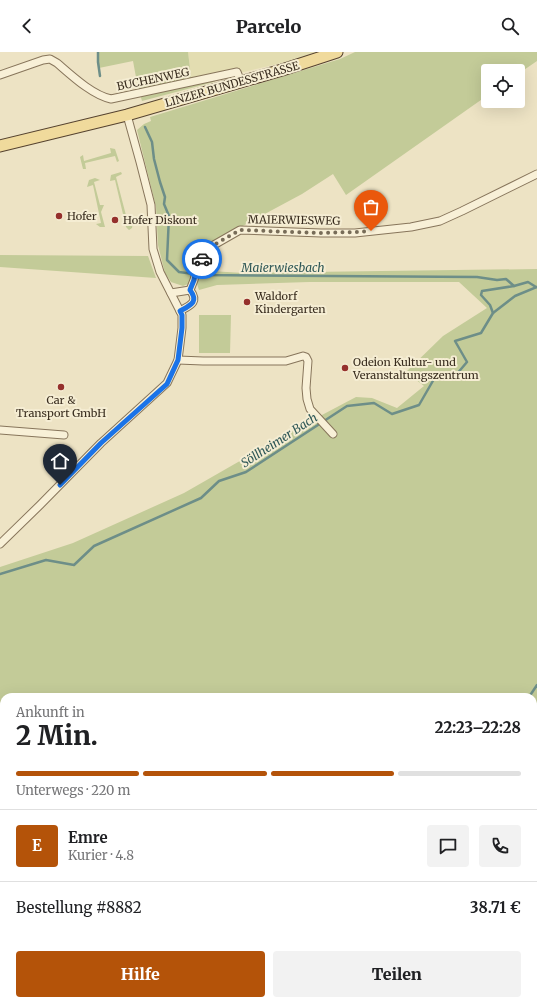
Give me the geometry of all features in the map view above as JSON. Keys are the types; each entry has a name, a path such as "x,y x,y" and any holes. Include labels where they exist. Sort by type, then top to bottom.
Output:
{"main road":[{"name":"LINZER BUNDESSTRASSE","path":"0,146 127,115 282,70 337,52"}],"street":[{"name":"BUCHENWEG","path":"46,52 50,59 57,62 93,91 102,97 111,99 237,72 241,82"},
{"path":"0,76 43,60 50,59"},
{"path":"0,544 101,443 167,384 178,360 182,315 160,272 153,249 151,205 127,115"},
{"name":"MAIERWIESWEG","path":"180,311 190,306 194,301 194,295 190,290 194,280 196,268 212,246 240,230 321,233 411,228 440,221 537,174"},
{"path":"171,293 190,290"},
{"path":"178,360 286,361 303,356 306,357 308,361 306,388 310,409 332,432"},
{"path":"0,430 64,435"}],"shaded area":[{"path":"188,52 316,52 298,59 244,72 191,77"}],"green space":[{"path":"99,52 188,52 191,77 225,74 214,82 142,101 133,61 99,68"},
{"path":"355,52 537,52 537,61 525,69 525,64 481,64 481,100 346,195 333,174 302,194 211,243 205,250 195,270 243,273 537,269 537,693 0,693 0,567 73,543 184,493 303,425 356,397 372,398 397,408 424,386 406,372 443,336 487,308 459,282 309,282 217,285 199,290 196,281 183,286 171,282 165,273 158,245 156,207 137,130 144,124 151,121 150,117 340,59"},
{"path":"110,148 115,149 119,161 117,162 115,156 85,163 86,169 83,169 80,157 83,155 84,161 111,153"},
{"path":"121,172 122,174 116,177 128,223 133,222 132,228 129,230 126,227 115,180 110,181 111,175"},
{"path":"95,178 100,180 94,182 100,205 104,205 101,212 105,227 100,227 96,224 101,223 93,185 87,187 89,180"},
{"path":"0,255 148,256 156,278 0,267"},
{"path":"199,315 231,315 230,353 199,353"}],"waterway":[{"path":"98,52 100,76"},
{"name":"Maierwiesbach","path":"145,127 152,142 154,159 165,197 164,204 169,216 167,260 179,272 201,275 477,277 497,280 506,279 514,286"},
{"name":"Söllheimer Bach","path":"493,313 490,305 481,295 482,291 514,286 528,282 536,287"},
{"name":"Söllheimer Bach","path":"0,574 46,560 74,565 94,546 201,498 219,481 246,472 347,406 374,403 392,414 419,405 434,379 456,375 467,362 455,341 481,333 493,313 515,296 537,287"},
{"path":"532,693 537,685"}],"way so far":[{"path":"202,259 212,246 240,230 321,233 371,231"}],"place":[{"name":"Hofer","path":"59,216"},
{"name":"Hofer Diskont","path":"115,220"},
{"name":"Waldorf Kindergarten","path":"247,302"},
{"name":"Odeion Kultur- und Veranstaltungszentrum","path":"345,368"},
{"name":"Car & Transport GmbH","path":"61,387"}],"route":[{"path":"60,485 101,443 167,384 178,360 182,328 182,315 180,311 190,306 194,301 194,295 190,290 194,280 196,268 202,259"}]}
